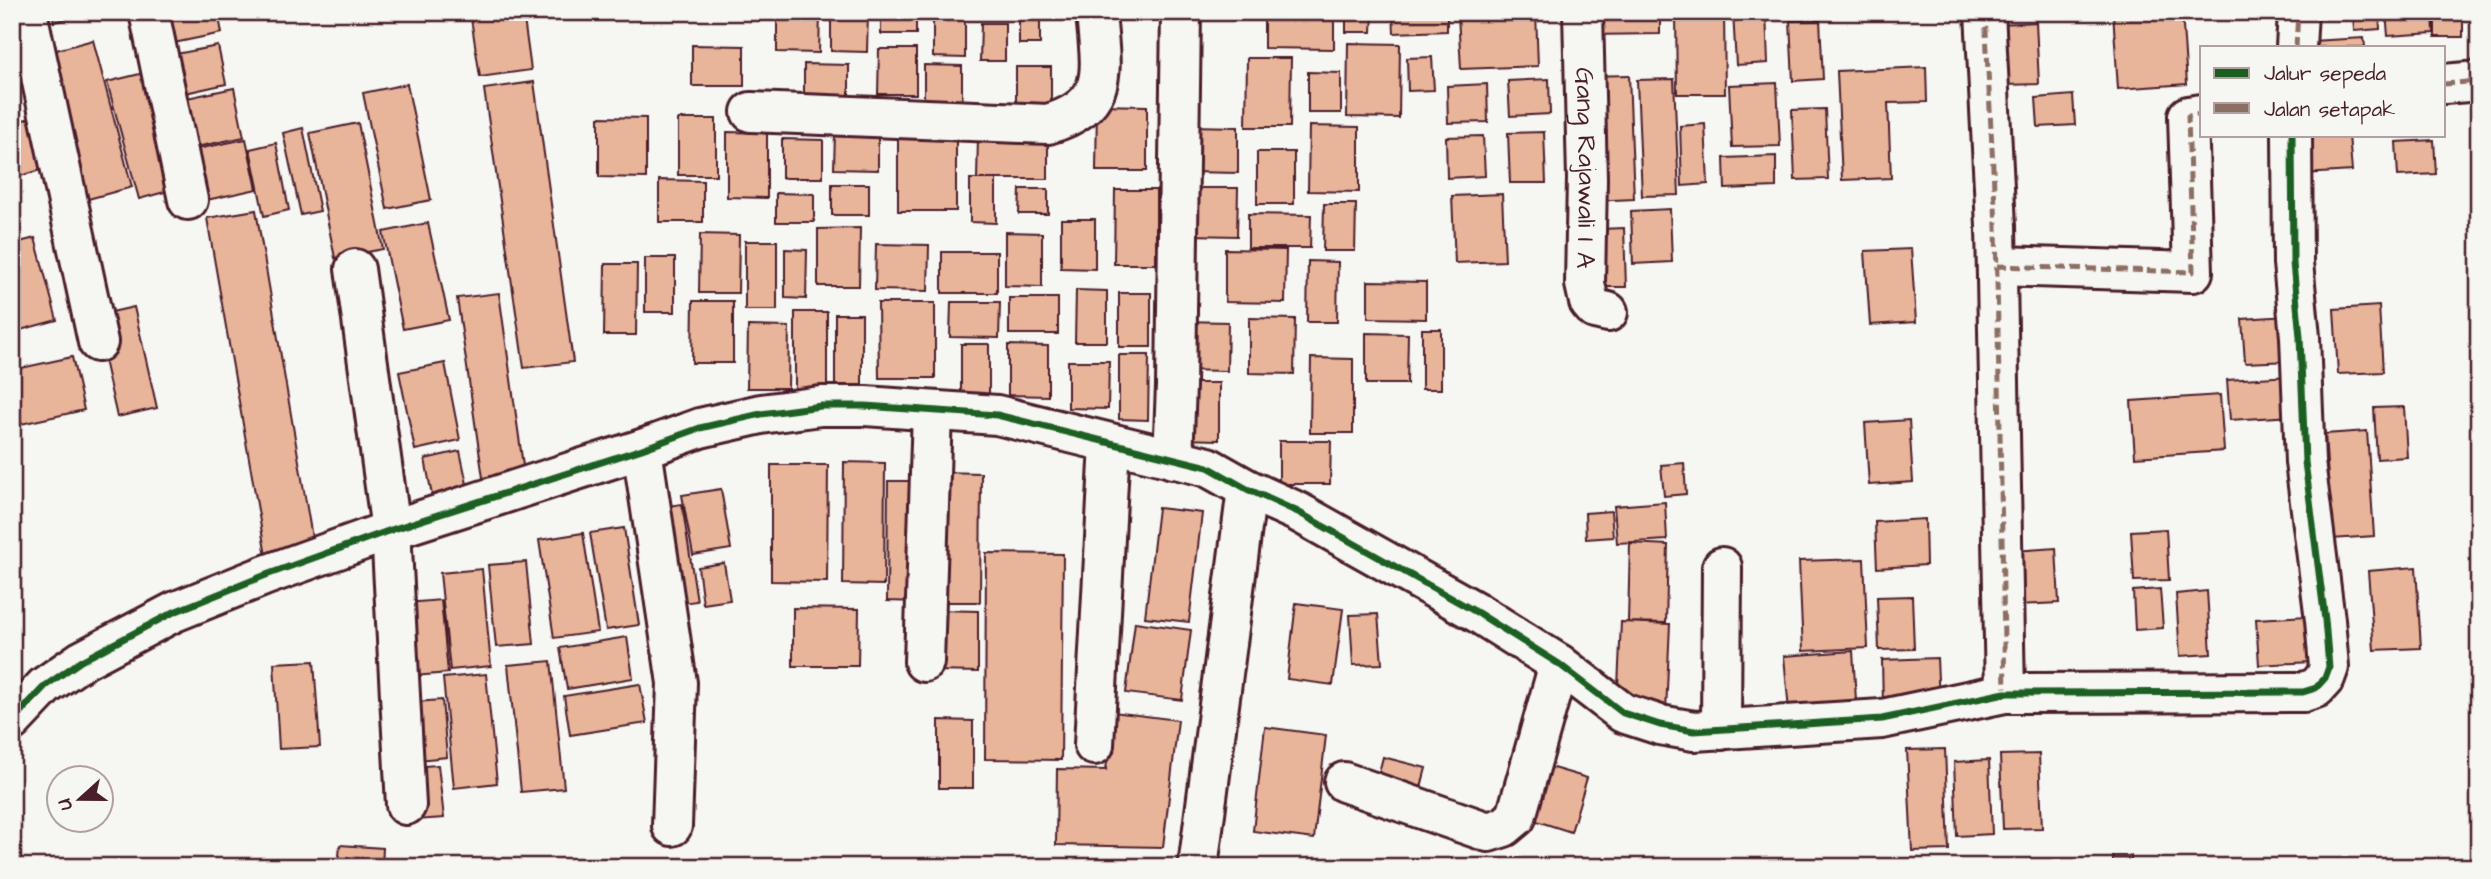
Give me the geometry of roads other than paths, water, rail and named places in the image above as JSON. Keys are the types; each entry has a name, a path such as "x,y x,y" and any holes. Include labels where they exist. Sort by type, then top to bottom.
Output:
{"street":[{"path":"27,12 98,342"},
{"path":"149,12 188,200"},
{"path":"751,112 1048,124 1067,119 1083,109 1096,89 1100,69 1096,12"},
{"path":"1173,459 1181,12"},
{"name":"Gang Rajawali I A","path":"1583,12 1587,179 1585,284 1589,302 1595,309 1608,312"},
{"path":"1985,12 1997,267 2005,692"},
{"path":"2296,46 2298,12"},
{"path":"2446,84 2479,81"},
{"path":"1997,267 2193,272 2188,116 2200,114"},
{"path":"12,721 45,686 81,661 174,612 266,575 391,530 700,428 761,414 821,406 865,406 997,415 1208,467 1247,489 1298,512 1467,606 1559,664 1623,713 1660,725 1693,731 1882,719 2005,692 2303,692 2316,688 2325,678 2329,667 2305,462 2300,337 2293,262 2292,136"},
{"path":"355,269 391,530 406,805"},
{"path":"924,662 932,411"},
{"path":"1094,745 1110,444"},
{"path":"642,449 677,683 672,826"},
{"path":"1198,867 1247,489"},
{"path":"1721,730 1722,566"},
{"path":"1345,782 1488,832 1504,827 1516,817 1559,664"}]}
